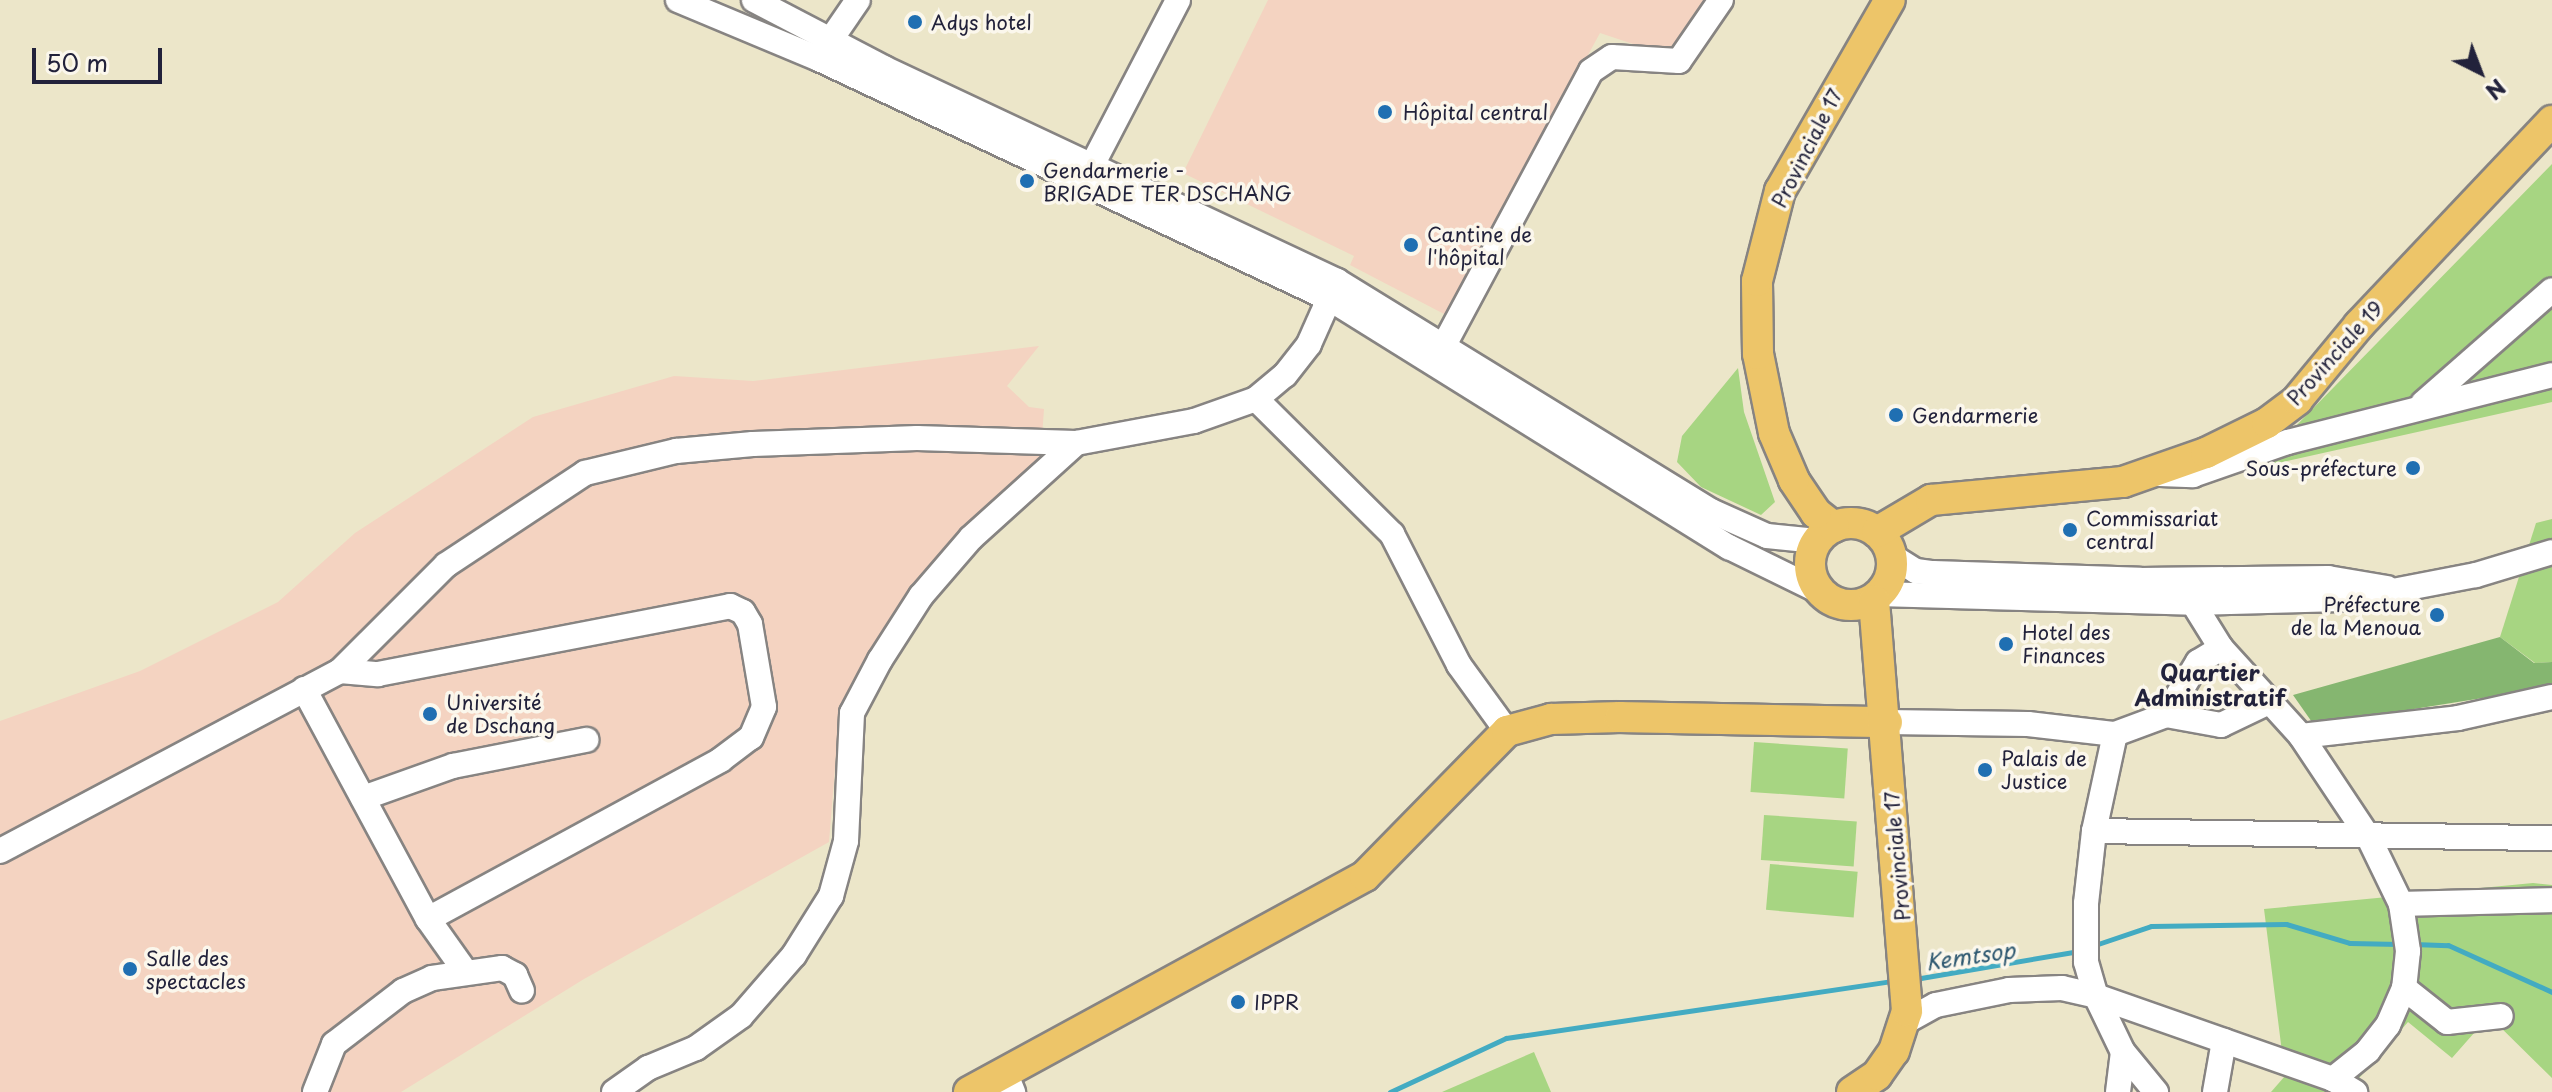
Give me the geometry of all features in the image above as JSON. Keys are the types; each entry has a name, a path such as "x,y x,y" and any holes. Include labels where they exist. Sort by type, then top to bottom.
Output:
{"main road":[{"name":"Provinciale 17","path":"1825,534 1816,513 1794,480 1774,433 1758,354 1757,281 1780,191 1890,0"},
{"name":"Provinciale 19","path":"1884,543 1931,500 2083,489 2149,473 2236,441 2297,400 2369,313 2552,121"},
{"path":"1856,523 1884,543 1889,576 1876,597 1843,604 1819,591 1810,566 1825,534 1856,523"},
{"name":"Provinciale 17","path":"1876,597 1907,995"},
{"path":"969,1092 1009,1082 1365,876 1507,731 1551,719 1592,718 1887,722"},
{"path":"1852,1092 1877,1075 1907,995"}],"street":[{"path":"678,0 824,48 1334,290 1443,347 1638,476 1729,547 1819,591"},
{"path":"754,0 824,48"},
{"path":"824,48 858,0"},
{"path":"1088,174 1178,0"},
{"path":"1443,347 1591,71 1612,57 1679,61 1721,0"},
{"path":"0,851 340,671 446,565 585,473 676,451 753,444 917,438 1076,443 1194,421 1256,399 1285,375 1309,344 1334,290"},
{"path":"1334,290 1638,476 1767,536 1825,534"},
{"path":"2418,407 2552,290"},
{"path":"2149,473 2193,475 2418,407 2552,375"},
{"path":"1256,399 1392,534 1459,665 1507,731"},
{"path":"614,1092 648,1068 696,1048 741,1016 794,955 831,896 846,841 852,713 880,660 921,596 971,538 1076,443"},
{"path":"1884,543 1916,571 2351,599 2476,575 2552,552"},
{"path":"1876,597 2192,591"},
{"path":"2192,591 2221,648 2267,703 2301,736 2369,838 2401,904 2408,951 2404,988 2375,1042 2333,1079"},
{"path":"340,671 378,674 730,606 743,612 750,624 764,707 751,737 721,760 428,919"},
{"path":"2166,715 2198,662 2221,648"},
{"path":"304,689 428,919 465,971"},
{"path":"2301,736 2458,718 2552,697"},
{"path":"1887,722 2028,724 2115,734 2166,715 2221,725 2267,703"},
{"path":"2115,734 2094,831 2086,952 2096,996 2123,1052 2156,1092"},
{"path":"363,798 453,766 586,740"},
{"path":"2094,831 2369,838 2552,838"},
{"path":"2401,904 2552,900"},
{"path":"315,1092 334,1044 356,1023 403,991 465,971 502,968 515,975 522,991"},
{"path":"1907,995 1936,1005 2009,990 2062,988 2096,996 2333,1079 2355,1092"},
{"path":"2404,988 2447,1022 2501,1016"},
{"path":"2215,1092 2224,1041"},
{"path":"2118,1092 2123,1052"}],"shaded area":[{"name":"Hôpital central","path":"1268,0 1713,0 1676,51 1648,49 1600,33 1446,315 1350,265 1354,256 1183,173"},
{"name":"Université de Dschang","path":"1039,346 1007,386 1029,407 1044,409 1040,465 911,595 840,706 829,842 584,979 401,1092 0,1092 0,721 140,671 278,602 355,533 533,417 674,376 753,381"}],"green space":[{"path":"2552,164 2552,402 2265,466 2255,446 2291,431"},
{"path":"1738,368 1744,412 1775,502 1761,515 1701,487 1677,462 1682,436"},
{"path":"2552,519 2552,662 2535,663 2500,637 2536,523"},
{"path":"2500,637 2534,663 2552,662 2552,687 2314,725 2293,695"},
{"path":"1754,742 1848,749 1844,798 1751,792"},
{"path":"1764,815 1857,821 1854,866 1761,860"},
{"path":"1770,864 1858,872 1854,917 1766,910"},
{"path":"2533,883 2552,885 2552,1078 2489,1016 2452,1058 2408,1022 2347,1092 2271,1092 2285,1076 2264,909"},
{"path":"1534,1052 1551,1092 1442,1092"}],"waterway":[{"name":"Kemtsop","path":"2095,945 2151,926 2286,924 2350,943 2399,944"},
{"name":"Kemtsop","path":"2413,944 2448,945 2552,992"},
{"name":"Kemtsop","path":"1915,979 2078,951"},
{"name":"Kemtsop","path":"1390,1092 1506,1038 1893,981"}],"place":[{"name":"Adys hotel","path":"915,22"},
{"name":"Hôpital central","path":"1385,112"},
{"name":"Gendarmerie - BRIGADE TER DSCHANG","path":"1027,181"},
{"name":"Cantine de l'hôpital","path":"1411,245"},
{"name":"Gendarmerie","path":"1896,415"},
{"name":"Sous-préfecture","path":"2413,468"},
{"name":"Commissariat central","path":"2070,530"},
{"name":"Préfecture de la Menoua","path":"2437,615"},
{"name":"Hotel des Finances","path":"2006,644"},
{"name":"Université de Dschang","path":"430,714"},
{"name":"Palais de Justice","path":"1985,770"},
{"name":"Salle des spectacles","path":"130,969"},
{"name":"IPPR","path":"1238,1002"}],"district":[{"name":"Quartier Administratif","path":"2210,684"}]}
